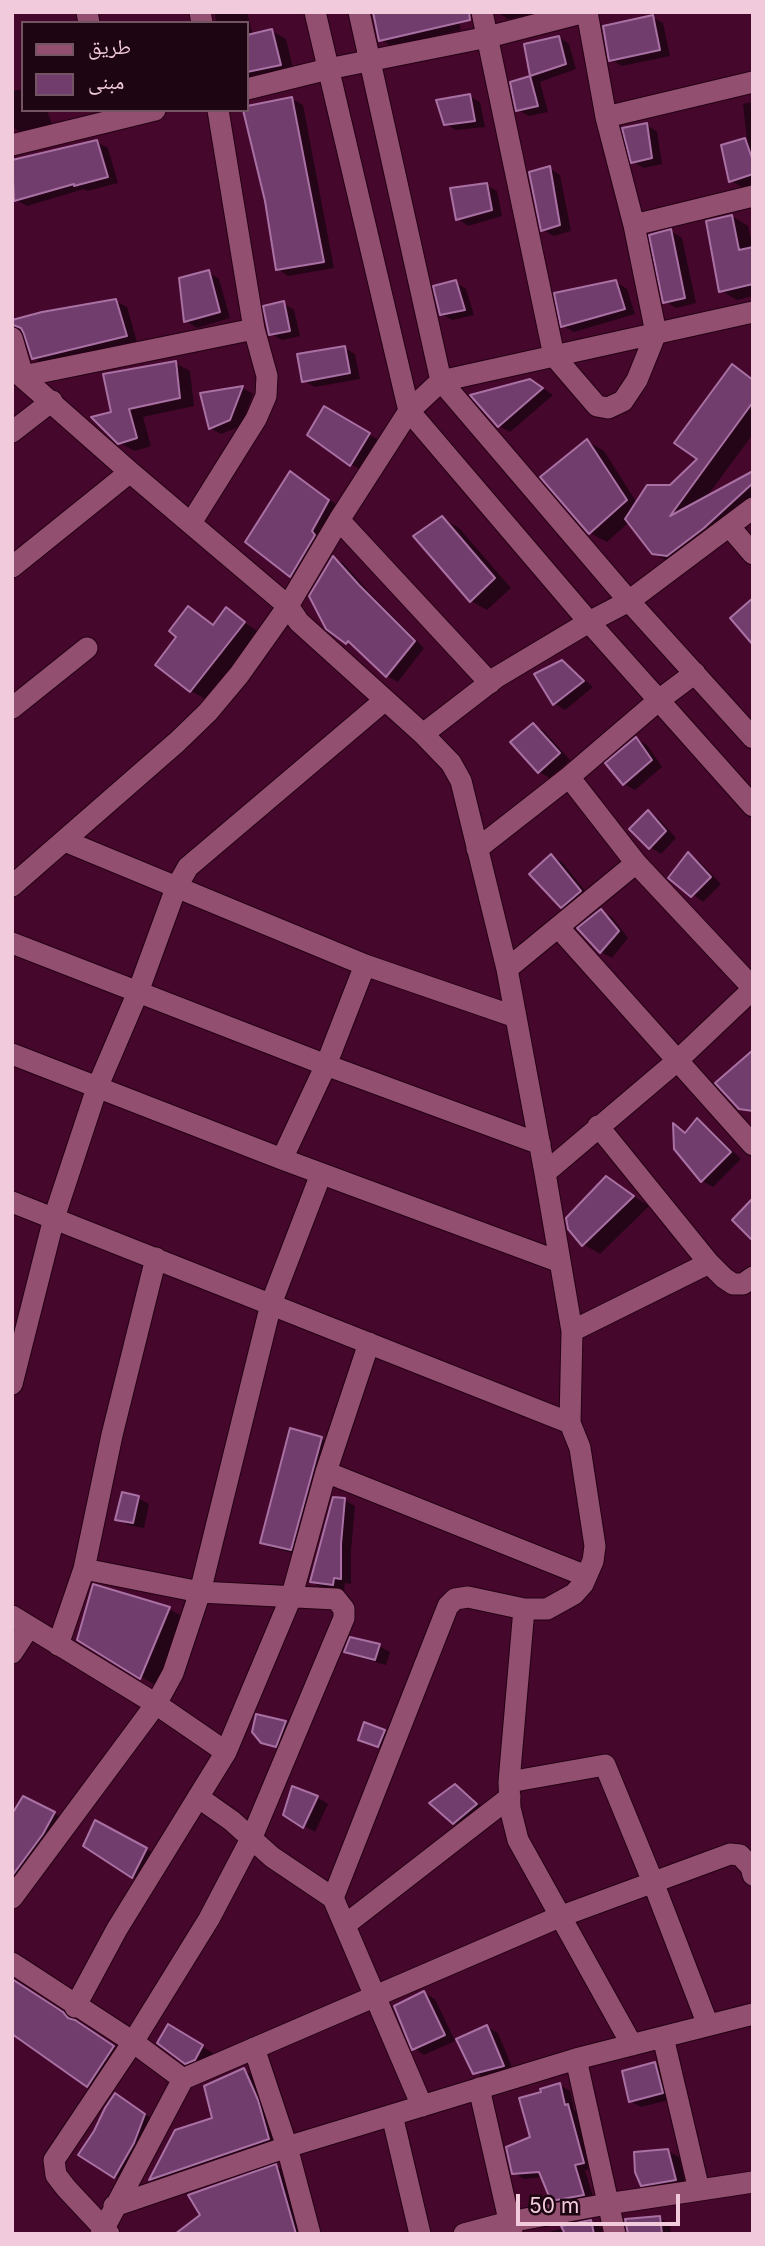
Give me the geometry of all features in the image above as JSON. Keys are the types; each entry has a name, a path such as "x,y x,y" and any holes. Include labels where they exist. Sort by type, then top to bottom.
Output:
{"street":[{"path":"315,12 409,411 589,622 753,806"},
{"path":"359,12 441,381 629,601 753,738"},
{"path":"248,89 328,69 488,37 586,12 606,117 634,225 656,333 637,380 623,401 608,408 597,406 554,356 488,37 482,12"},
{"path":"606,117 753,82"},
{"path":"12,145 107,115 136,112"},
{"path":"191,523 256,419 266,396 267,376 254,329 218,112"},
{"path":"634,225 753,196"},
{"path":"12,886 208,712 239,675 288,606 409,411 441,381 753,313"},
{"path":"17,372 254,329"},
{"path":"12,338 17,372 288,606 299,622 423,734 451,764 461,781 507,968 572,1331 570,1423 580,1448 595,1546 593,1561 574,1594 547,1609 523,1609 468,1597 456,1599 448,1606 333,1898"},
{"path":"12,432 52,401"},
{"path":"12,567 130,472"},
{"path":"423,734 490,683 589,622 629,601 753,508"},
{"path":"339,520 490,683"},
{"path":"729,526 753,554"},
{"path":"12,708 87,648"},
{"path":"477,849 569,777 659,700 695,674"},
{"path":"12,1384 16,1351 54,1218 97,1088 138,992 176,888 188,867 385,700"},
{"path":"545,1173 677,1061 753,988 636,863 569,777"},
{"path":"65,841 365,965 516,1017"},
{"path":"507,968 636,863"},
{"path":"558,927 753,1145"},
{"path":"12,943 326,1065 540,1144"},
{"path":"282,1159 326,1065 365,965"},
{"path":"12,1054 321,1174 560,1262"},
{"path":"598,1126 709,1262 733,1284 743,1284 753,1277"},
{"path":"12,1898 156,1704 173,1673 200,1591 271,1304 321,1174"},
{"path":"12,1202 570,1423"},
{"path":"58,1645 84,1569 112,1435 156,1258"},
{"path":"572,1331 709,1262"},
{"path":"75,2007 117,1929 226,1752 292,1595 326,1472 369,1343"},
{"path":"326,1472 586,1576"},
{"path":"84,1569 200,1591 336,1599 344,1609 344,1618 252,1837 209,1919 133,2042 54,2160 56,2175 104,2232 114,2206 183,2078 559,1917 730,1854 740,1855 751,1867 753,1875"},
{"path":"523,1609 509,1790 518,1840 632,2045"},
{"path":"12,1653 21,1622 156,1704 226,1752"},
{"path":"345,1925 509,1790 605,1765 708,2025"},
{"path":"198,1797 252,1837 272,1857 333,1898 422,2106"},
{"path":"12,1963 183,2078"},
{"path":"114,2206 287,2147 576,2059 753,2014"},
{"path":"663,2037 699,2190"},
{"path":"254,2048 287,2147 310,2234"},
{"path":"576,2059 615,2234"},
{"path":"480,2088 511,2228"},
{"path":"392,2115 420,2234"},
{"path":"464,2234 511,2228 607,2204 753,2182"}],"building":[{"path":"373,12 469,12 470,20 379,41"},
{"path":"653,15 660,50 609,61 603,26"},
{"path":"272,29 281,65 248,72 248,35"},
{"path":"559,36 566,64 530,76 524,44"},
{"path":"530,76 538,106 516,111 510,82"},
{"path":"470,94 475,121 444,125 436,100"},
{"path":"292,97 324,262 276,270 265,201 243,112 248,112 248,106"},
{"path":"647,123 652,158 631,163 622,128"},
{"path":"745,138 753,161 753,174 729,182 721,145"},
{"path":"97,140 108,177 14,201 12,160"},
{"path":"550,166 560,225 541,231 529,172"},
{"path":"487,183 492,210 456,220 450,188"},
{"path":"732,215 739,250 753,247 753,284 719,292 706,221"},
{"path":"671,229 685,298 663,303 649,235"},
{"path":"209,270 220,312 184,322 179,278"},
{"path":"456,280 465,310 440,315 433,286"},
{"path":"616,280 625,309 561,327 554,293"},
{"path":"116,299 127,336 32,359 21,328 13,325 12,320 42,312"},
{"path":"284,301 290,331 269,335 263,306"},
{"path":"345,346 350,373 302,382 297,354"},
{"path":"176,361 180,398 129,409 137,438 118,444 91,417 111,412 103,374"},
{"path":"732,364 753,380 753,402 670,516 753,471 753,483 704,528 667,556 652,554 625,519 647,485 670,485 697,459 674,443"},
{"path":"530,379 543,388 498,427 470,395"},
{"path":"243,386 230,420 209,429 200,393"},
{"path":"324,406 370,433 350,466 307,435"},
{"path":"587,439 627,500 589,534 540,477"},
{"path":"290,471 329,500 312,531 315,535 290,577 245,542"},
{"path":"442,516 495,578 470,602 413,536"},
{"path":"333,556 415,641 386,677 348,641 346,644 326,629 309,596"},
{"path":"753,598 753,645 730,618"},
{"path":"188,606 213,625 226,607 245,622 190,692 155,665 176,637 169,631"},
{"path":"562,660 584,681 553,705 534,674"},
{"path":"533,723 560,753 538,773 510,742"},
{"path":"636,737 652,760 623,785 605,763"},
{"path":"648,810 666,831 649,849 629,829"},
{"path":"688,852 711,877 691,897 668,878"},
{"path":"551,854 581,891 561,908 529,874"},
{"path":"601,909 619,931 600,953 577,928"},
{"path":"753,1050 753,1111 739,1109 715,1083"},
{"path":"697,1118 731,1152 701,1182 674,1149 673,1123 685,1133"},
{"path":"606,1176 634,1196 582,1246 568,1229 566,1218"},
{"path":"753,1198 753,1241 732,1220"},
{"path":"290,1428 322,1437 291,1550 260,1543"},
{"path":"122,1492 139,1496 133,1523 115,1520"},
{"path":"333,1497 345,1498 341,1579 334,1578 333,1585 310,1582"},
{"path":"93,1584 170,1607 140,1679 77,1640"},
{"path":"350,1637 380,1644 375,1660 344,1652"},
{"path":"256,1714 286,1721 276,1747 261,1743 252,1732"},
{"path":"364,1722 385,1730 378,1747 358,1740"},
{"path":"455,1784 477,1804 453,1824 429,1803"},
{"path":"292,1786 318,1796 303,1828 283,1815"},
{"path":"23,1796 55,1812 43,1834 12,1876 12,1814"},
{"path":"95,1820 147,1848 132,1878 83,1846"},
{"path":"12,1979 114,2046 87,2087 12,2034"},
{"path":"424,1991 445,2035 412,2050 394,2006"},
{"path":"168,2024 203,2045 195,2060 185,2064 157,2043"},
{"path":"487,2025 504,2066 473,2074 456,2039"},
{"path":"655,2062 663,2093 629,2102 622,2071"},
{"path":"244,2068 258,2100 269,2139 149,2180 175,2130 212,2118 204,2086"},
{"path":"560,2083 584,2163 575,2165 584,2195 551,2201 539,2172 512,2174 506,2147 530,2137 519,2098"},
{"path":"115,2093 145,2114 134,2143 114,2178 78,2155"},
{"path":"668,2149 676,2180 641,2186 635,2172 634,2152"},
{"path":"276,2164 296,2234 175,2234 200,2215 188,2195"},
{"path":"660,2216 662,2234 628,2234 625,2219"},
{"path":"591,2220 594,2234 565,2234 561,2226"}]}
